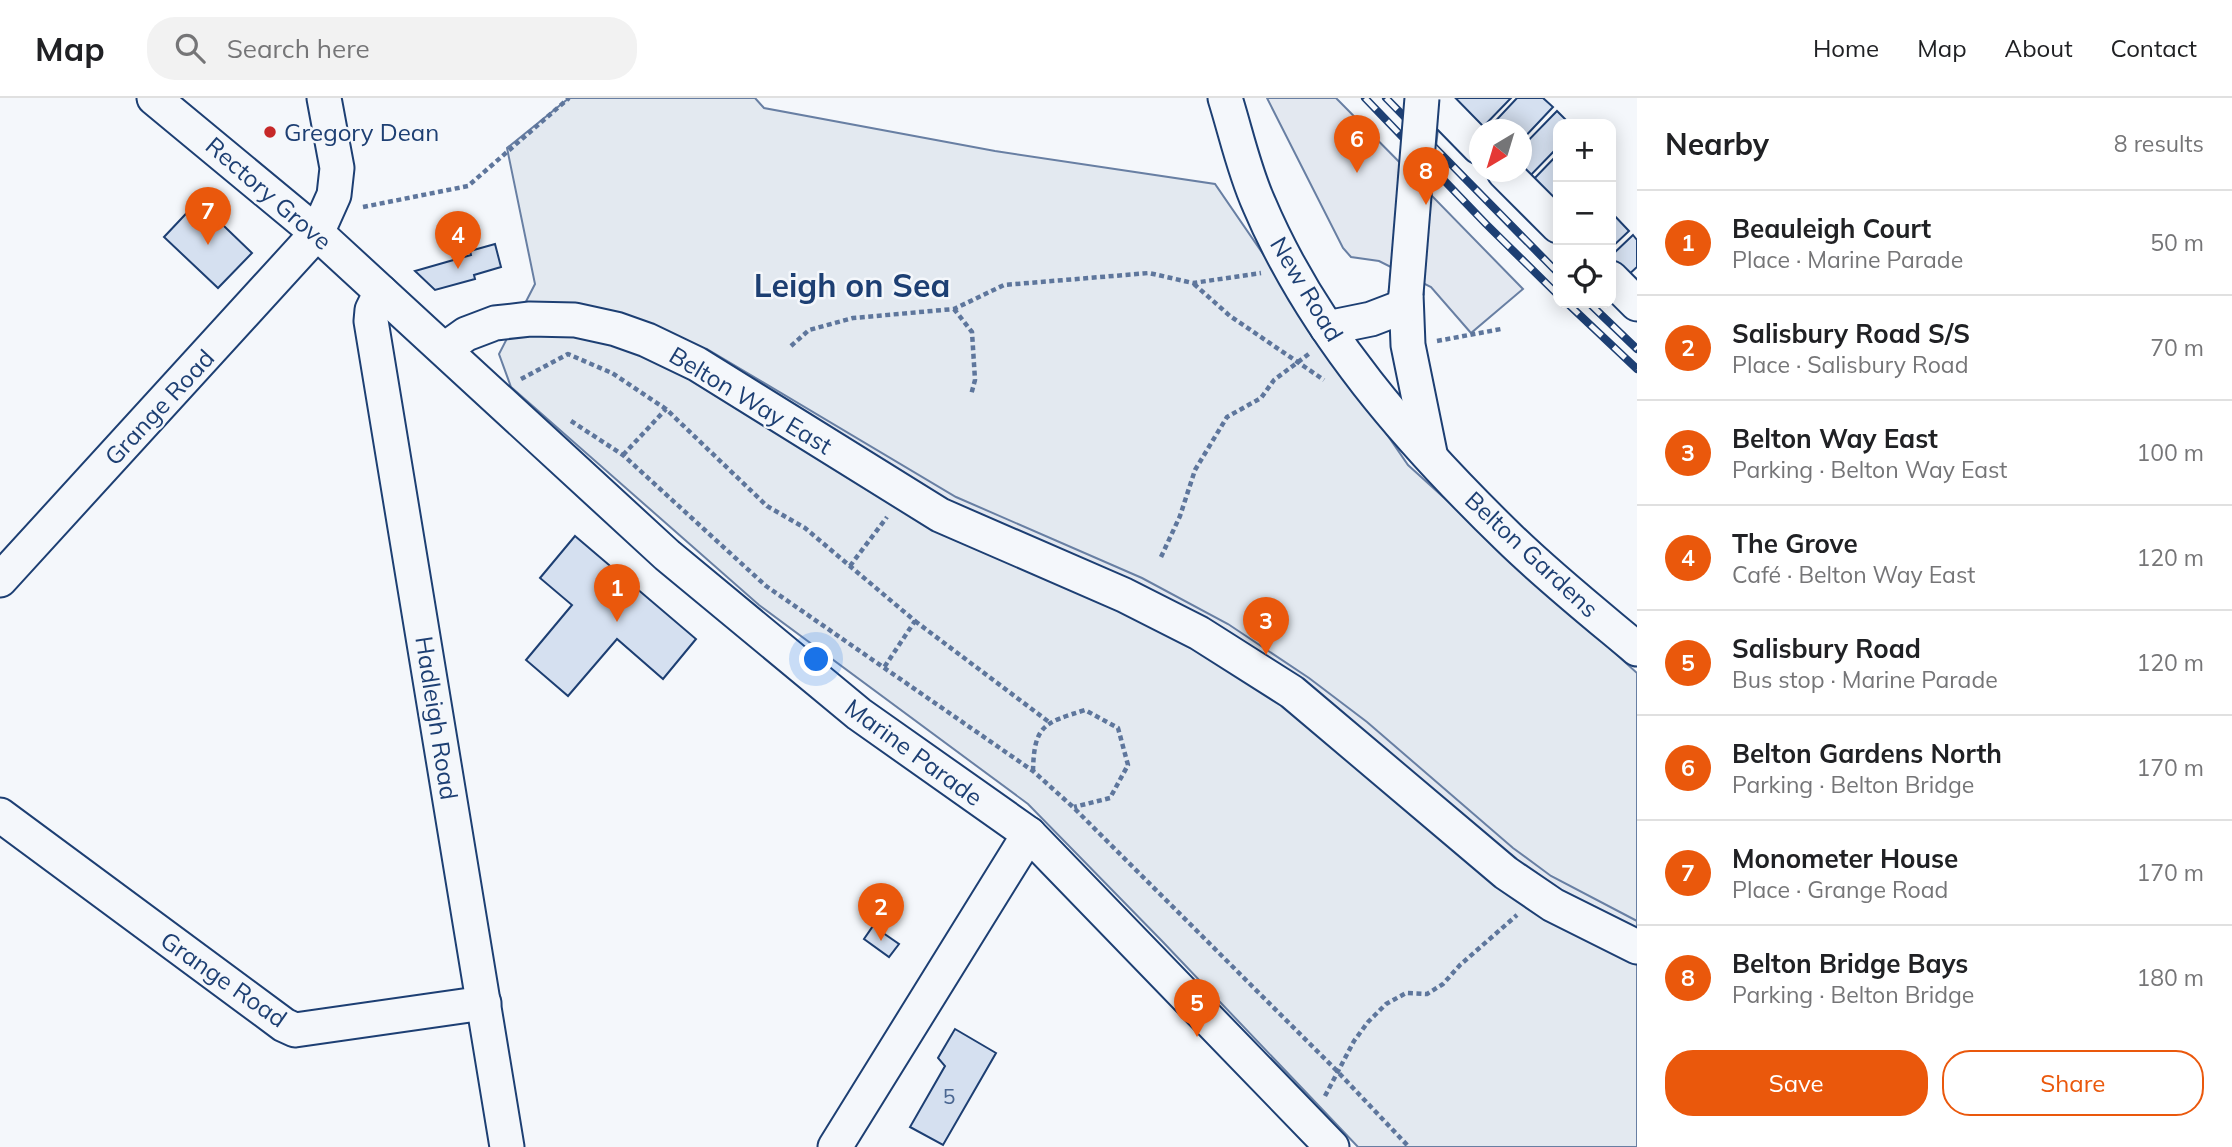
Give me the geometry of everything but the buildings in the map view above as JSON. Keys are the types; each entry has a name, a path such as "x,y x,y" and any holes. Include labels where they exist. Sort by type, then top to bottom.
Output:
{"street":[{"name":"Rectory Grove","path":"154,98 317,233 445,349"},
{"path":"317,233 334,195 337,168 324,98"},
{"name":"New Road","path":"1225,98 1258,204 1292,269 1330,331 1430,456"},
{"path":"1430,456 1408,345 1406,300 1419,147 1434,104 1469,137"},
{"path":"1514,182 1553,221"},
{"name":"Grange Road","path":"0,580 317,233"},
{"path":"1616,283 1637,304"},
{"name":"Hadleigh Road","path":"381,292 372,310 371,321 507,1147"},
{"path":"1330,331 1371,319 1406,300"},
{"name":"Belton Way East","path":"445,349 466,334 495,323 530,319 575,320 616,329 647,340 697,364 940,515 1124,595 1199,633 1292,692 1506,873 1553,905 1637,947"},
{"name":"Marine Parade","path":"445,349 667,555 762,635 859,714 1029,834 1313,1140"},
{"name":"Belton Gardens","path":"1430,456 1509,538 1637,649"},
{"name":"Grange Road","path":"0,816 284,1025 295,1030 484,1003"},
{"path":"835,1147 1029,834"}],"path":[{"path":"362,207 468,186 569,98"},
{"path":"791,346 810,330 853,318 954,309 1004,285 1149,274 1193,283 1292,269"},
{"path":"1193,283 1230,316 1327,382"},
{"path":"954,309 972,332 975,380 971,395"},
{"path":"1408,345 1501,329"},
{"path":"1161,557 1180,516 1195,470 1227,417 1261,398 1274,380 1297,363 1330,331"},
{"path":"513,384 568,354 612,373 666,409 767,506 804,528 915,621 1049,722"},
{"path":"623,455 666,409"},
{"path":"568,419 623,455 766,586 1033,771 1073,807 1337,1071 1409,1147"},
{"path":"850,566 905,493"},
{"path":"883,669 915,621"},
{"path":"1033,771 1034,744 1049,722 1085,710 1118,729 1128,765 1110,798 1073,807"},
{"path":"1313,1140 1337,1071 1368,1022 1386,1003 1406,993 1427,994 1443,984 1460,965 1510,924"}],"shaded area":[{"path":"569,98 755,98 764,108 995,151 1215,184 1408,465 1637,673 1637,1147 1358,1147 1028,804 759,605 511,387 499,354 535,284 507,148"},
{"path":"1267,98 1336,98 1423,186 1431,116 1439,119 1431,195 1523,289 1471,333 1431,287 1379,261 1351,257 1343,248"},
{"path":"707,349 956,497 1142,578 1228,624 1309,678 1367,722 1513,848 1551,876 1637,921 1637,931 1548,884 1507,855 1361,729 1304,685 951,505 702,358"}],"railway":[{"path":"1365,98 1553,290"},
{"path":"1386,98 1553,268"},
{"path":"1572,308 1637,369"},
{"path":"1594,308 1637,349"}],"place":[{"name":"Gregory Dean","path":"270,132"},
{"name":"Belton Gardens North","path":"1357,173"},
{"name":"Belton Bridge Bays","path":"1426,205"},
{"name":"Monometer House","path":"208,245"},
{"name":"The Grove","path":"458,269"},
{"name":"Beauleigh Court","path":"617,622"},
{"name":"Belton Way East","path":"1266,655"},
{"name":"Salisbury Road S/S","path":"881,941"},
{"name":"Salisbury Road","path":"1197,1037"}],"district":[{"name":"Leigh on Sea","path":"852,285"}]}
